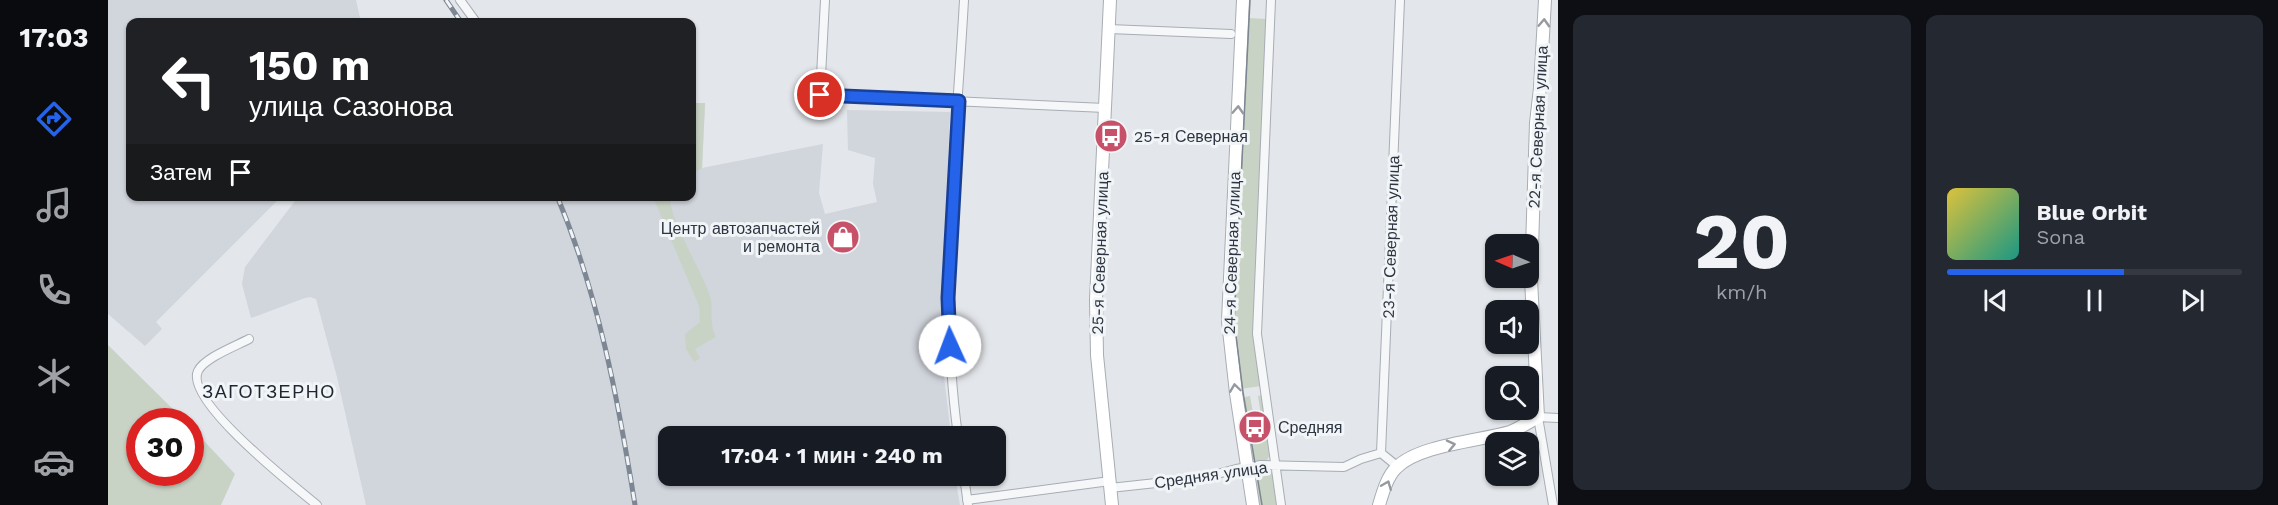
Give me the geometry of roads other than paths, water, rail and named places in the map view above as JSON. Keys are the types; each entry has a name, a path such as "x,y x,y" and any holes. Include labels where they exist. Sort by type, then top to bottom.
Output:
{"main road":[{"name":"25-я Северная улица","path":"1110,0 1096,300 1097,356 1113,505"},
{"name":"24-я Северная улица","path":"1243,0 1228,321 1253,505"},
{"name":"22-я Северная улица","path":"1535,366 1531,279 1536,123 1545,0"},
{"path":"1379,505 1390,475 1410,458 1510,432 1532,420"}],"street":[{"path":"460,0 473,18"},
{"path":"825,0 820,95 1105,108"},
{"path":"957,426 952,393 948,298 964,0"},
{"name":"24-я Северная улица","path":"1271,0 1257,334 1281,505"},
{"name":"23-я Северная улица","path":"1382,453 1400,0"},
{"path":"1109,29 1231,34"},
{"path":"249,339 204,363 196,378 199,389 228,426 253,452 317,505"},
{"path":"1539,417 1558,418"},
{"name":"22-я Северная улица","path":"1538,420 1552,505"},
{"path":"1382,453 1398,466"},
{"name":"Средняя улица","path":"967,503 1110,484 1202,478 1247,467 1344,467 1382,453"},
{"path":"964,486 967,503"}],"tram line":[{"path":"1250,0 1234,320 1243,392 1262,505"}],"railway":[{"path":"446,0 458,18"},
{"path":"559,201 585,272 596,310 622,426 635,505"}],"place":[{"name":"25-я Северная","path":"1111,136"},
{"name":"Центр автозапчастей и ремонта","path":"843,237"},
{"name":"Средняя","path":"1255,427"}],"district":[{"name":"ЗАГОТЗЕРНО","path":"269,391"}]}
